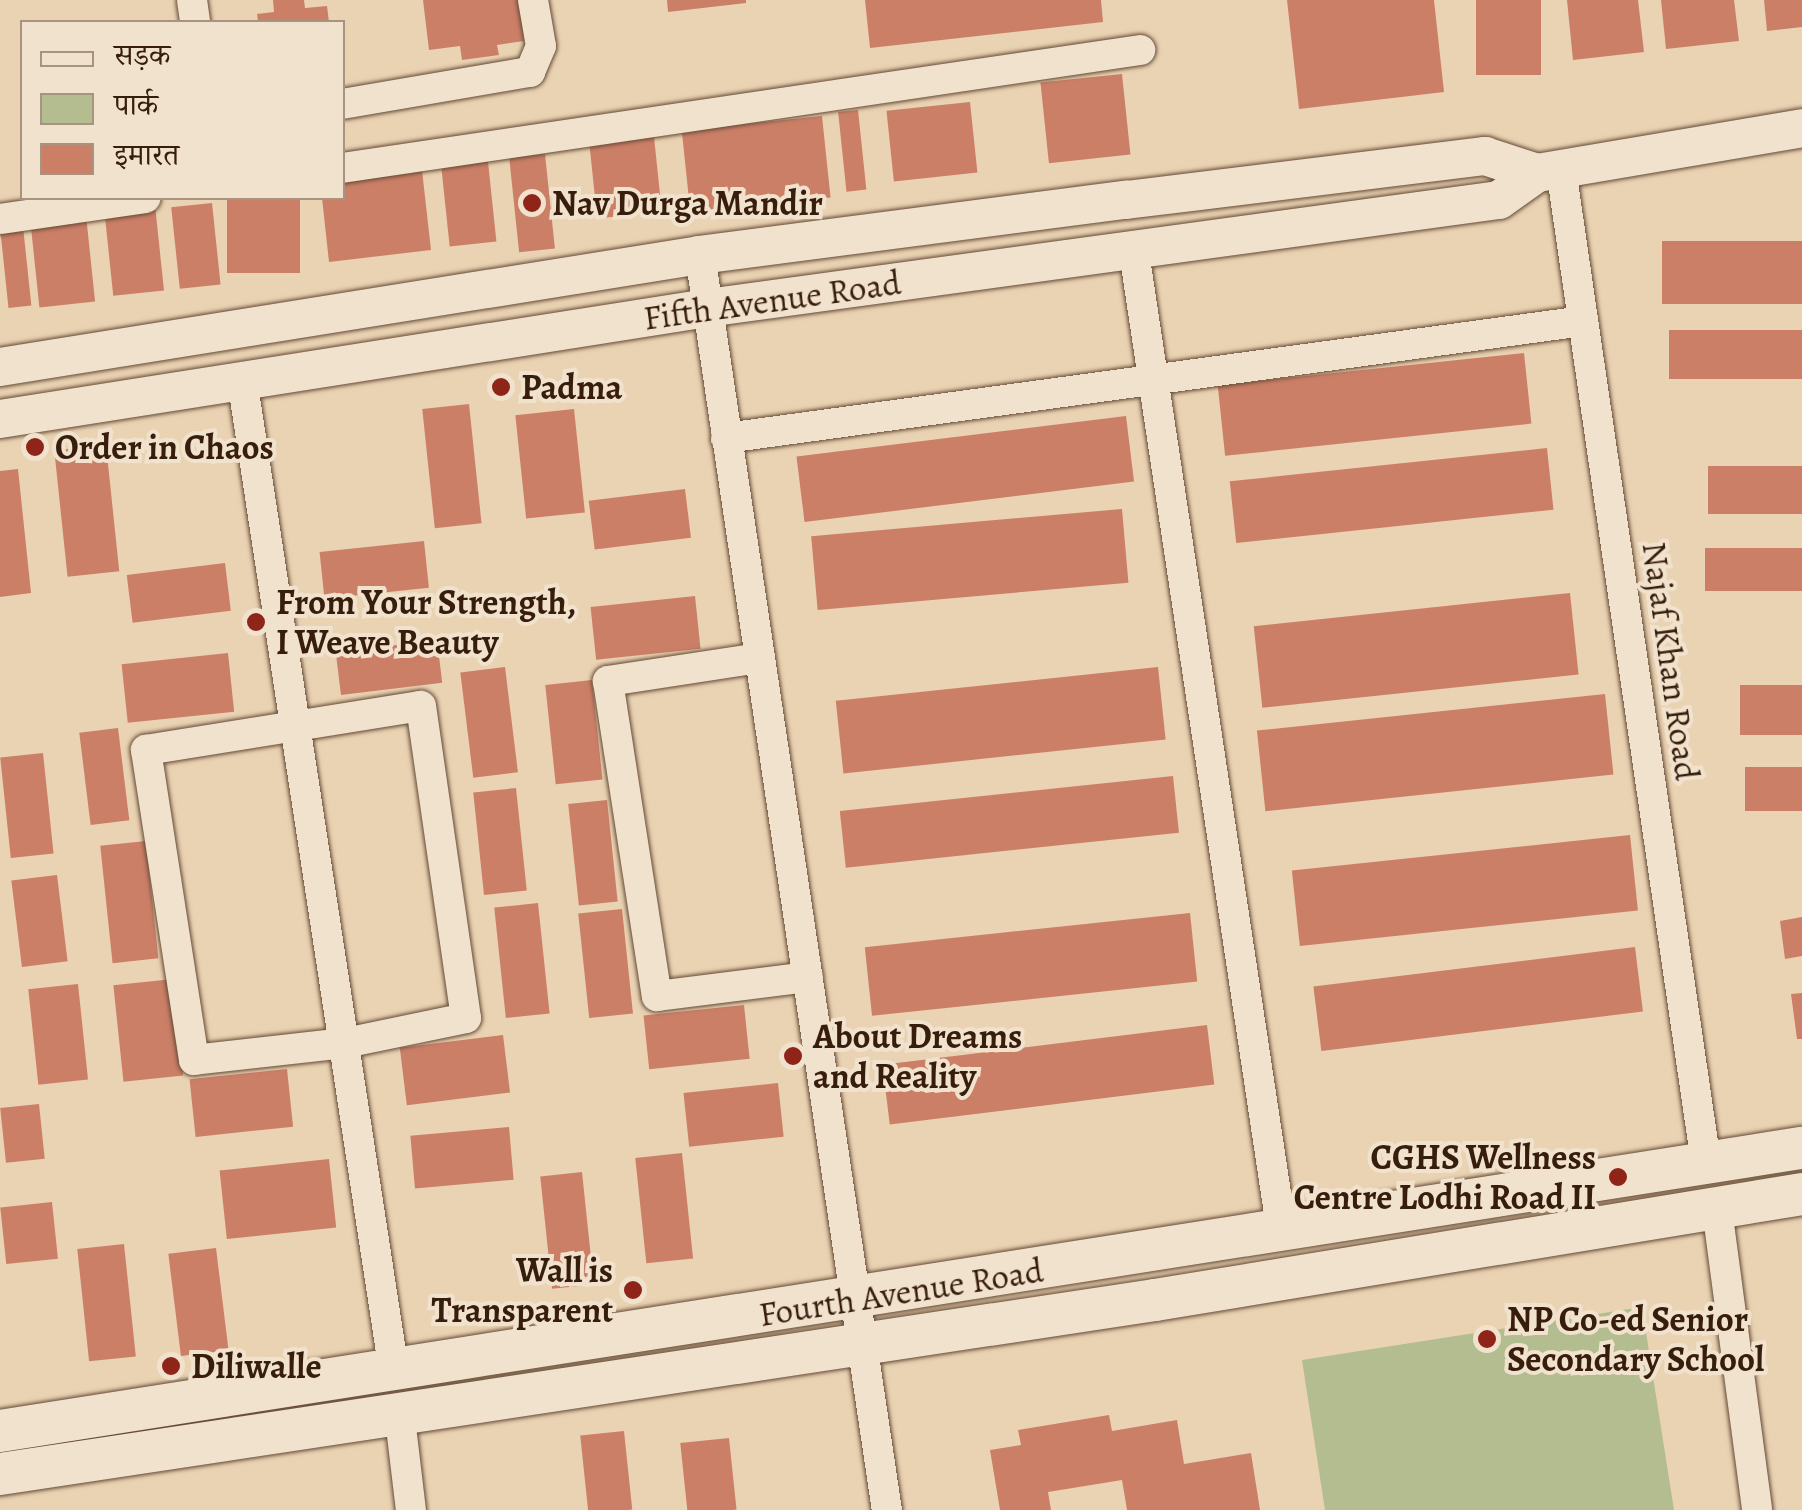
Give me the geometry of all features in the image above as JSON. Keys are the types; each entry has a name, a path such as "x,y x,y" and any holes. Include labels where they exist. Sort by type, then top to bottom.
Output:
{"main road":[{"name":"Fourth Avenue Road","path":"0,1474 396,1390 857,1299 1802,1148"},
{"name":"Fourth Avenue Road","path":"0,1431 864,1344 1802,1194"}],"street":[{"path":"345,103 530,72 540,46 532,0"},
{"path":"345,168 1140,50"},
{"name":"Fifth Avenue Road","path":"0,419 707,308 1498,200 1549,172 1802,128"},
{"name":"Fifth Avenue Road","path":"0,367 700,255 1485,156 1549,172"},
{"name":"Najaf Khan Road","path":"1549,172 1583,321 1706,1163"},
{"path":"0,219 131,200"},
{"path":"1134,252 1282,1233"},
{"path":"700,255 887,1510"},
{"path":"726,438 1583,321"},
{"path":"242,379 411,1510"},
{"path":"760,658 608,682 657,996 808,978"},
{"path":"422,706 466,1018 344,1044 194,1060 146,750 296,724 422,706"},
{"path":"1716,1209 1757,1510"}],"green space":[{"path":"1642,1307 1674,1510 1325,1510 1302,1360"}],"building":[{"path":"273,0 304,0 305,8 327,6 329,20 258,20 257,14 274,12"},
{"path":"423,0 519,0 524,41 497,45 499,55 462,60 460,46 429,50"},
{"path":"667,0 746,0 746,3 668,12"},
{"path":"865,0 1101,0 1103,22 870,48"},
{"path":"1287,0 1434,0 1444,92 1299,109"},
{"path":"1476,0 1541,0 1541,75 1476,75"},
{"path":"1567,0 1638,0 1644,52 1573,60"},
{"path":"1661,0 1734,0 1739,41 1666,49"},
{"path":"1764,0 1802,0 1802,27 1767,31"},
{"path":"1122,74 1130,155 1049,163 1040,83"},
{"path":"970,102 977,173 894,181 886,111"},
{"path":"858,110 866,190 846,192 838,112"},
{"path":"822,116 831,198 690,212 682,131"},
{"path":"654,137 662,212 597,218 589,144"},
{"path":"487,152 496,242 450,246 440,157"},
{"name":"Nav Durga Mandir","path":"545,154 555,248 519,252 509,158"},
{"path":"422,170 431,250 329,262 322,200 345,200 345,179"},
{"path":"227,200 300,200 300,273 227,273"},
{"path":"212,203 221,285 180,289 171,207"},
{"path":"155,205 164,291 113,296 104,210"},
{"path":"86,215 95,302 39,307 30,221"},
{"path":"23,226 31,306 8,308 0,228"},
{"path":"1662,241 1802,241 1802,304 1662,304"},
{"path":"1669,330 1802,330 1802,379 1669,379"},
{"path":"1524,353 1531,424 1225,456 1218,385"},
{"path":"469,404 482,523 435,528 422,409"},
{"path":"574,409 585,512 526,519 515,415"},
{"path":"1126,416 1134,482 805,522 796,456"},
{"path":"106,445 119,571 68,577 54,450"},
{"path":"1547,448 1553,510 1236,543 1230,481"},
{"path":"1708,466 1802,466 1802,514 1708,514"},
{"path":"18,469 31,593 0,597 0,471"},
{"path":"685,489 691,538 595,549 589,501"},
{"path":"1122,509 1128,583 818,610 811,536"},
{"path":"424,541 429,588 324,599 320,552"},
{"path":"1705,548 1802,548 1802,591 1705,591"},
{"path":"225,563 231,611 133,623 127,575"},
{"path":"1570,593 1579,675 1262,708 1254,626"},
{"path":"695,596 701,649 596,660 591,607"},
{"path":"437,640 442,683 341,695 336,652"},
{"path":"228,653 234,712 128,723 122,664"},
{"path":"505,667 518,772 473,778 460,672"},
{"path":"1158,667 1166,740 843,773 836,701"},
{"path":"592,680 602,779 556,784 545,685"},
{"path":"1740,685 1802,685 1802,735 1740,735"},
{"path":"1605,694 1613,775 1265,811 1257,731"},
{"path":"118,728 129,820 91,825 79,733"},
{"path":"43,753 54,853 11,858 0,757"},
{"path":"1745,767 1802,767 1802,811 1745,811"},
{"path":"1173,776 1179,833 846,868 840,811"},
{"path":"516,788 527,890 484,895 473,792"},
{"path":"607,800 618,901 579,906 568,804"},
{"path":"1630,835 1638,911 1300,946 1292,871"},
{"path":"146,841 158,958 113,963 100,846"},
{"path":"57,875 68,961 22,967 11,881"},
{"path":"538,903 550,1013 506,1018 494,908"},
{"path":"622,909 633,1013 589,1018 578,914"},
{"path":"1190,913 1197,982 872,1016 865,947"},
{"path":"1802,917 1802,956 1785,959 1780,921"},
{"path":"1635,947 1643,1012 1321,1051 1313,986"},
{"path":"173,979 183,1075 123,1082 113,985"},
{"path":"78,984 88,1079 38,1085 28,989"},
{"path":"1802,993 1802,1039 1797,1039 1791,994"},
{"path":"744,1005 750,1059 649,1069 644,1016"},
{"path":"1207,1025 1214,1085 890,1124 882,1065"},
{"path":"503,1035 510,1093 407,1105 400,1048"},
{"path":"287,1069 293,1127 196,1137 190,1079"},
{"path":"778,1083 784,1137 689,1147 684,1093"},
{"path":"39,1104 45,1159 6,1163 0,1108"},
{"path":"509,1127 514,1180 415,1188 410,1136"},
{"path":"682,1153 693,1258 646,1263 635,1158"},
{"path":"329,1159 336,1228 227,1239 220,1170"},
{"path":"582,1172 594,1284 552,1289 540,1176"},
{"path":"52,1202 58,1259 6,1264 0,1207"},
{"path":"124,1244 136,1356 89,1361 77,1249"},
{"path":"216,1248 229,1350 181,1356 168,1254"},
{"path":"1109,1415 1112,1431 1177,1420 1184,1464 1251,1453 1260,1510 1127,1510 1122,1480 1048,1492 1051,1510 1000,1510 990,1450 1021,1445 1018,1430"},
{"path":"624,1431 632,1510 588,1510 580,1436"},
{"path":"729,1438 737,1510 687,1510 680,1443"}],"place":[{"name":"Nav Durga Mandir","path":"532,203"},
{"name":"Padma","path":"501,387"},
{"name":"Order in Chaos","path":"35,447"},
{"name":"From Your Strength, I Weave Beauty","path":"256,622"},
{"name":"About Dreams and Reality","path":"793,1056"},
{"name":"CGHS Wellness Centre Lodhi Road II","path":"1618,1177"},
{"name":"Wall is Transparent","path":"633,1290"},
{"name":"NP Co-ed Senior Secondary School","path":"1487,1339"},
{"name":"Diliwalle","path":"171,1366"}]}
